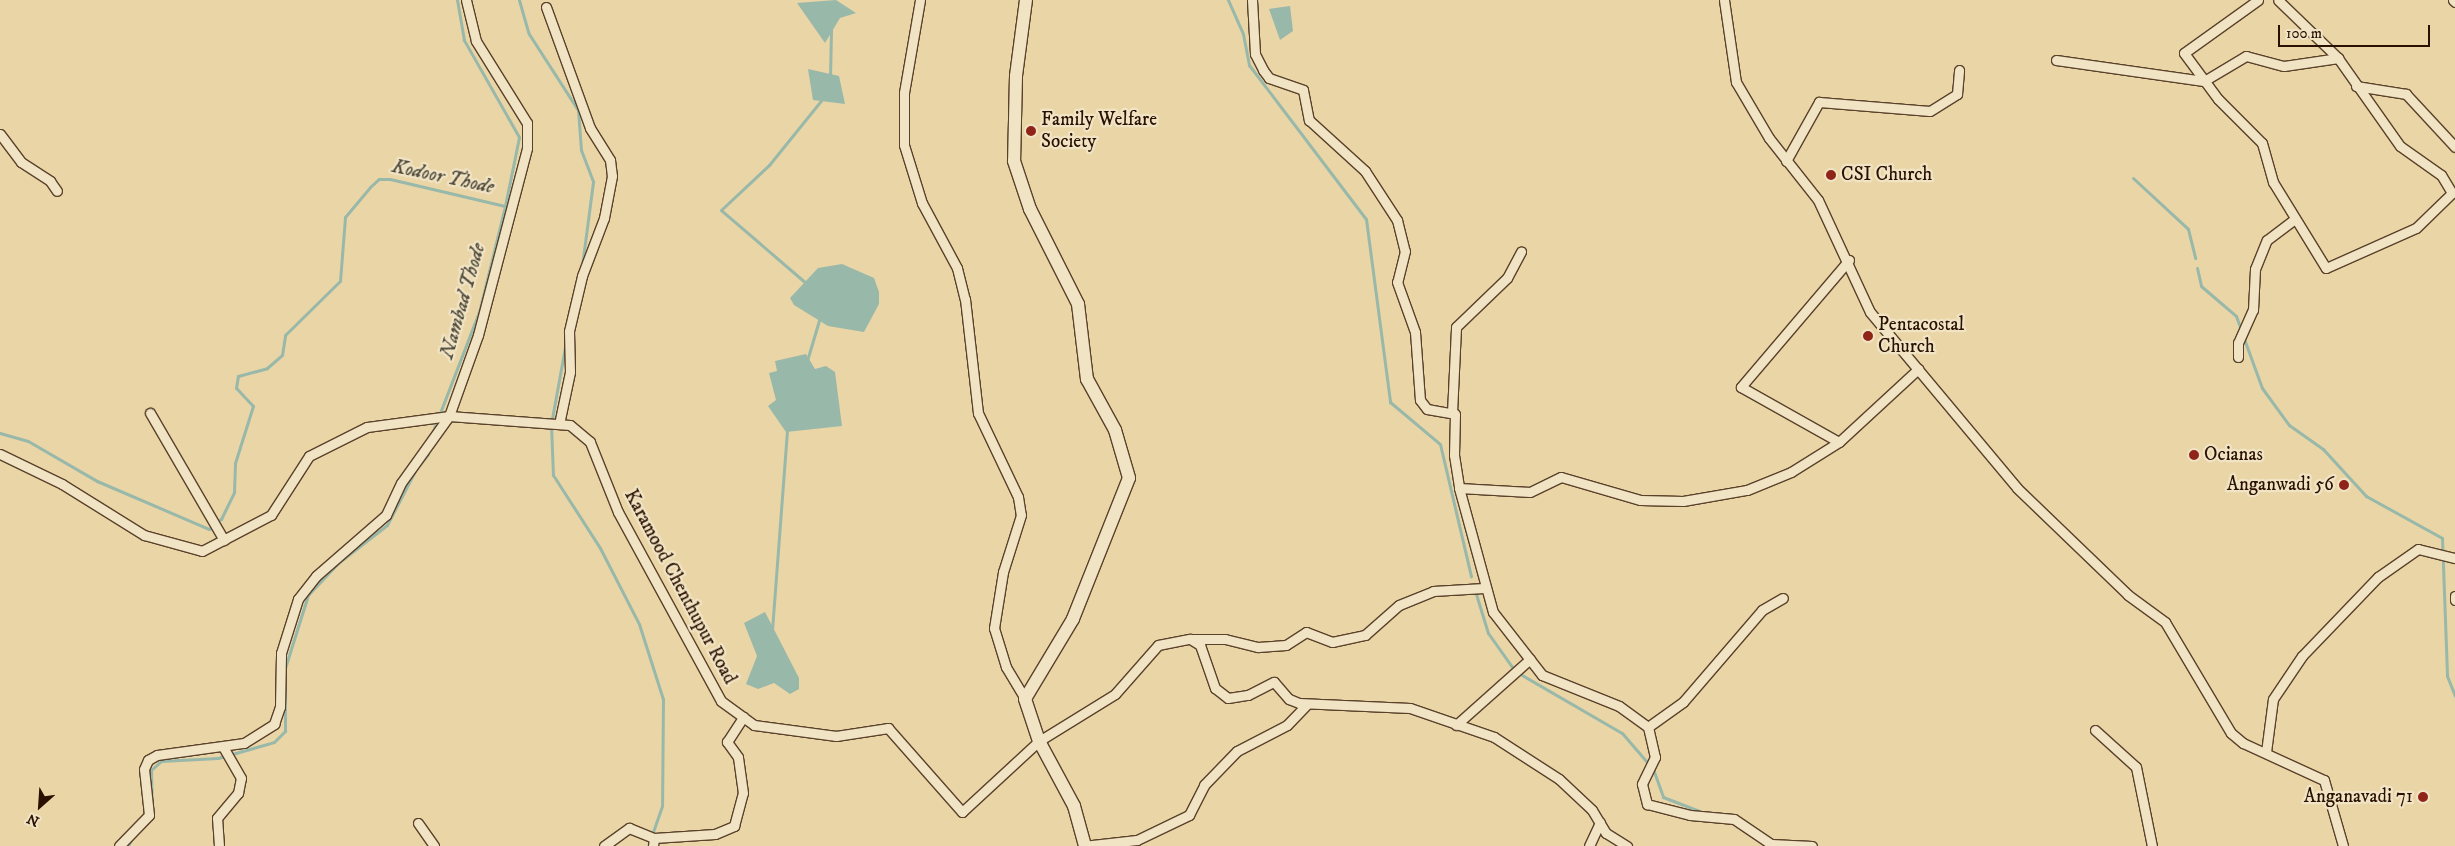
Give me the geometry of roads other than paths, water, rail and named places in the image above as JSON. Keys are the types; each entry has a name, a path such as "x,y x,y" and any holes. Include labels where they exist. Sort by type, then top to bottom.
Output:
{"street":[{"path":"119,846 149,815 144,768 148,760 157,755 224,748 268,732 274,724 280,707 281,653 298,599 316,576 386,515 401,483 446,417 478,335 528,148 527,123 479,48 466,0"},
{"path":"920,0 904,93 904,145 922,202 957,268 965,299 978,413 1018,497 1021,515 997,598 994,628 1006,667 1025,699 1039,741 1074,806 1084,846 1136,840 1189,815 1204,785 1237,751 1287,726 1306,705"},
{"path":"1025,699 1073,618 1129,478 1116,430 1087,379 1078,304 1030,209 1014,161 1016,76 1026,0"},
{"path":"1252,0 1255,54 1268,78 1303,90 1309,120 1365,171 1393,209 1405,251 1397,282 1415,332 1420,400 1427,409 1452,413"},
{"path":"1724,0 1736,82 1786,161 1818,200 1849,260 1870,312 2017,488 2128,595 2165,622 2231,733 2324,780 2343,846"},
{"path":"2258,0 2184,52 2204,81 2262,143 2273,182 2326,268 2416,228 2453,193 2441,175 2400,146 2338,58 2278,0"},
{"path":"0,454 62,484 144,535 202,551 271,515 309,456 367,426 422,418 446,417 555,424 570,372 569,331 582,276 604,218 612,176 610,160 590,128 546,7"},
{"path":"2056,60 2204,81 2246,56 2284,66 2338,58"},
{"path":"1786,161 1819,102 1930,111 1957,94 1959,70"},
{"path":"2356,86 2406,94 2455,147"},
{"path":"0,134 21,162 50,181 57,191"},
{"path":"2238,357 2239,341 2253,310 2254,269 2267,240 2295,219"},
{"path":"1521,252 1507,278 1456,327 1452,413 1460,488 1484,588 1493,612 1542,675 1619,706 1649,729 1655,757 1642,784 1647,804 1690,815 1734,819 1771,844 1812,846"},
{"path":"1839,442 1741,387 1849,260"},
{"path":"1460,488 1530,492 1561,477 1640,500 1683,501 1747,490 1791,472 1839,442 1918,369"},
{"path":"150,413 224,540"},
{"name":"Karamood Chenthupur Road","path":"555,424 570,425 590,442 618,512 721,702 754,725 836,736 888,728 962,812 1039,741"},
{"path":"2266,752 2274,698 2302,656 2378,577 2418,549 2452,557"},
{"path":"1039,741 1115,694 1158,645 1192,639 1225,639 1258,647 1286,645 1306,632 1332,642 1365,635 1399,605 1433,591 1484,588"},
{"path":"1649,729 1683,702 1762,610 1784,598"},
{"path":"1192,639 1200,644 1215,688 1223,695 1248,695 1274,682 1289,699 1306,705 1410,708 1494,737 1533,759 1581,798 1600,822 1606,833 1627,846"},
{"path":"1456,725 1530,659"},
{"path":"604,846 629,828 654,842 666,838 715,834 734,826 743,793 738,757 727,742 743,717"},
{"path":"2094,730 2136,767 2152,846"},
{"path":"219,846 216,831 217,818 238,793 241,778 224,748"},
{"path":"1589,846 1600,822"},
{"path":"418,823 434,846"}],"waterway":[{"name":"Kodoor Thode","path":"0,433 28,441 97,481 209,529 221,519 234,492 235,463 253,406 236,388 238,376 267,368 282,355 285,335 340,281 345,217 370,187 379,179 390,179 505,206 519,137 464,40 457,0"},
{"path":"519,0 529,34 578,110 581,150 593,182 582,266"},
{"path":"1228,0 1243,34 1249,65 1366,219 1390,402 1440,444 1471,576"},
{"path":"830,78 831,30"},
{"path":"807,284 721,210 769,165 823,98"},
{"path":"2133,178 2188,229 2195,258"},
{"name":"Nambad Thode","path":"433,431 479,312 505,206"},
{"path":"2197,268 2201,286 2236,316 2241,330"},
{"path":"566,329 570,308"},
{"path":"806,364 820,317"},
{"path":"2243,336 2262,388 2289,425 2323,449 2366,496 2442,538 2447,676 2455,696"},
{"path":"565,347 551,424 553,475 600,548 639,624 663,699 662,806 648,846"},
{"path":"772,630 787,430"},
{"name":"Nambad Thode","path":"420,464 428,454"},
{"name":"Nambad Thode","path":"152,814 151,770 161,761 218,758 274,742 285,731 285,668 308,595 338,563 387,525 416,469"},
{"path":"1476,594 1488,633 1515,671 1622,733 1653,769 1663,797 1705,813"},
{"name":"Nambad Thode","path":"128,846 132,838"}],"place":[{"name":"Family Welfare Society","path":"1031,131"},
{"name":"CSI Church","path":"1831,175"},
{"name":"Pentacostal Church","path":"1868,336"},
{"name":"Ocianas","path":"2194,455"},
{"name":"Anganwadi 56","path":"2344,485"},
{"name":"Anganavadi 71","path":"2423,797"}]}
